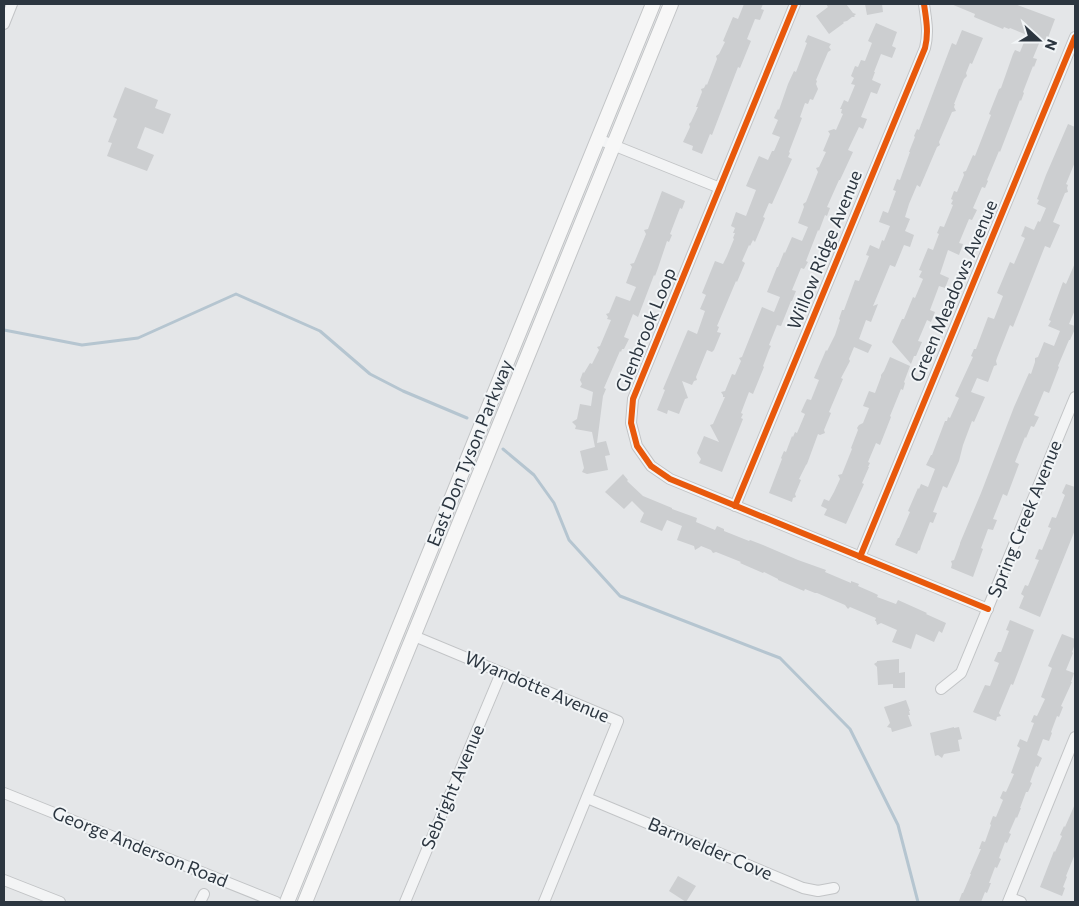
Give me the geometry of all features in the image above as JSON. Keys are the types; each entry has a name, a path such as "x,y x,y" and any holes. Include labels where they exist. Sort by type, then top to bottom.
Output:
{"main road":[{"name":"East Don Tyson Parkway","path":"287,902 653,4"},
{"name":"East Don Tyson Parkway","path":"306,902 671,4"}],"street":[{"path":"4,24 12,4"},
{"name":"Glenbrook Loop","path":"795,4 633,398 631,423 637,446 651,466 670,479 988,609"},
{"name":"Willow Ridge Avenue","path":"735,506 925,48 928,38 928,27 924,4"},
{"name":"Green Meadows Avenue","path":"860,556 1075,37"},
{"path":"598,139 720,188"},
{"name":"Spring Creek Avenue","path":"941,689 961,673 1075,397"},
{"name":"Wyandotte Avenue","path":"414,636 618,721 544,902"},
{"name":"Sebright Avenue","path":"405,902 502,673"},
{"path":"1021,902 1009,900 1075,737"},
{"name":"George Anderson Road","path":"4,793 276,902"},
{"name":"Barnvelder Cove","path":"587,798 803,888 818,891 834,888"},
{"path":"4,880 60,902"}],"building":[{"path":"744,4 763,4 761,9 764,10 760,20 755,19 747,39 751,41 740,68 738,67 712,135 710,134 702,154 692,150 693,146 683,142 690,127 689,124 698,107 696,107 702,92 701,89 707,85 717,59 716,56 725,42 723,41 733,17 738,19"},
{"path":"826,4 846,4 856,14 855,17 843,22 829,34 816,16 828,7"},
{"path":"865,4 882,4 883,12 867,15"},
{"path":"951,4 1015,4 1055,19 1046,43 1040,41 1033,58 1037,59 1021,101 985,188 982,187 973,208 977,210 972,220 969,219 959,243 963,244 959,255 948,250 940,274 949,278 945,288 939,286 930,310 935,312 931,322 927,320 918,341 922,342 911,364 892,342 923,279 919,277 922,271 919,270 928,248 933,250 940,226 944,227 953,205 951,204 953,200 951,199 954,191 957,192 964,175 963,172 966,171 973,155 975,156 991,115 989,114 1013,54 1015,50 1020,52 1027,35 1010,28 1004,27 1003,29 974,17 975,14"},
{"path":"876,23 897,32 892,46 896,48 892,58 881,54 872,80 881,84 877,94 871,92 861,117 867,119 863,129 859,127 848,150 853,152 827,207 830,208 818,230 806,261 808,262 804,269 801,268 792,290 796,291 792,301 781,326 777,325 769,345 771,346 764,367 753,394 749,392 741,413 743,414 741,418 743,419 722,472 699,463 701,459 697,453 704,436 719,442 710,425 713,424 725,397 723,397 721,392 725,391 732,374 735,375 741,361 739,358 742,357 762,307 774,312 780,297 767,292 792,237 802,241 808,227 798,223 804,207 803,204 806,202 818,172 816,168 819,167 826,152 823,151 830,134 828,131 836,130 843,114 841,113 842,109 840,109 844,100 848,102 855,85 851,84 854,78 851,76 855,66 858,67 861,60 865,61 872,43 868,41"},
{"path":"962,30 983,38 972,64 970,63 966,73 967,76 954,104 956,111 952,112 939,142 940,145 937,147 920,187 917,185 909,204 905,217 910,219 905,231 914,235 910,247 904,245 895,267 890,265 873,306 878,304 871,322 866,320 859,339 872,345 868,353 854,347 829,412 831,413 824,430 825,433 818,434 807,464 799,479 801,480 795,494 796,497 793,498 792,502 769,493 781,458 784,451 786,452 792,436 795,432 797,433 805,414 801,412 807,399 811,400 819,380 814,378 826,350 835,335 842,310 844,310 855,280 859,281 869,256 866,255 870,245 879,249 882,240 884,241 890,226 879,222 883,211 888,213 896,191 893,190 897,179 900,180 914,136 917,129 919,130 952,43 956,45"},
{"path":"808,35 831,44 829,47 831,50 828,52 816,80 818,89 813,100 810,99 808,104 805,103 800,117 802,118 789,152 788,157 792,159 772,204 769,203 755,242 753,240 749,245 742,261 745,263 717,326 719,327 717,332 721,333 714,350 712,352 707,350 696,377 697,380 692,385 682,381 688,398 685,399 679,414 668,410 667,414 657,410 665,390 663,389 688,330 697,334 705,311 700,309 706,295 702,293 715,261 723,264 727,256 734,239 735,233 733,233 735,228 731,226 736,212 746,216 756,190 746,186 758,158 759,156 768,160 780,137 772,134 778,120 774,118 794,71 796,72 807,43 805,42"},
{"path":"125,87 158,100 155,108 171,114 163,134 145,127 137,148 154,155 147,171 107,156 112,143 108,142 117,119 113,117"},
{"path":"1068,124 1075,127 1075,162 1066,184 1068,185 1068,192 1065,193 1053,222 1060,225 1050,248 1045,246 1013,327 1010,325 996,361 997,365 994,366 988,382 977,378 971,392 985,397 974,422 972,421 959,461 947,488 943,486 933,512 937,513 933,523 930,522 917,554 895,545 910,512 908,511 918,488 921,484 928,487 935,469 926,465 932,455 945,421 947,421 948,417 950,418 959,398 955,396 973,357 971,356 974,349 976,349 988,317 994,319 1003,296 997,293 1010,262 1014,264 1025,238 1021,236 1025,226 1034,230 1046,208 1037,204 1039,200 1037,199"},
{"path":"662,191 685,201 682,209 680,208 670,234 672,235 669,242 667,241 638,317 633,314 624,337 629,339 624,349 620,351 604,388 606,389 603,396 597,443 606,441 610,455 605,456 608,470 587,474 582,472 584,468 580,451 595,447 592,432 575,429 576,426 572,422 577,419 580,404 591,406 593,392 580,387 582,384 580,380 583,372 590,363 592,364 599,350 597,347 600,346 611,320 607,319 606,314 609,313 616,296 630,301 636,287 626,283 632,267 630,264 634,263 646,234 644,230 648,229"},
{"path":"1075,263 1075,310 1069,324 1075,326 1075,329 1058,366 1049,393 1044,391 1034,415 1039,417 1034,427 1031,426 1025,437 1015,462 1019,464 1007,496 1003,494 993,519 997,520 993,530 988,529 973,577 951,568 951,561 954,560 1014,407 1029,373 1031,374 1035,358 1038,357 1044,342 1054,346 1060,331 1048,326 1051,321 1049,320 1063,282 1066,284"},
{"path":"890,357 910,366 903,390 901,389 880,445 876,443 868,462 870,463 869,467 862,483 864,484 846,524 824,515 827,509 821,506 824,499 829,501 834,492 840,479 838,475 842,474 852,449 857,428 863,423 869,408 863,406 869,391 875,393"},
{"path":"623,474 627,481 643,496 697,518 696,522 715,530 717,526 724,529 724,531 826,570 825,572 851,583 851,581 859,584 858,586 878,595 877,597 896,604 898,600 927,613 946,623 942,633 939,631 934,642 916,634 911,649 892,642 897,630 881,623 877,625 876,618 850,607 848,609 845,605 817,593 805,589 804,591 741,562 716,552 713,553 711,550 701,546 695,550 694,546 677,540 682,526 667,520 662,531 640,522 644,513 632,501 624,509 605,492"},
{"path":"1066,484 1075,487 1075,530 1040,617 1019,608 1024,596 1021,594 1025,585 1028,586 1039,560 1035,559 1039,549 1042,550 1051,528 1048,527 1052,517 1056,518 1065,495 1062,493"},
{"path":"1010,620 1034,630 1013,685 1011,684 999,713 1001,716 997,717 996,721 973,712 985,685 990,686 999,663 994,661 998,652 1001,652 1009,631 1006,630"},
{"path":"1062,634 1075,639 1073,653 1066,670 1074,673 1061,706 1063,707 1059,717 1057,716 1049,741 1043,739 1037,755 1042,758 1038,767 1036,766 1030,782 1032,783 1028,792 1026,792 1017,818 1009,833 1011,834 1007,843 1005,842 999,858 1001,859 997,868 995,867 987,893 985,892 981,902 959,901 981,849 979,849 982,841 985,842 993,816 996,817 1003,800 1000,798 1003,791 1006,792 1014,774 1011,773 1020,748 1017,746 1020,739 1027,742 1034,723 1031,722 1034,715 1037,716 1045,699 1041,697 1052,668 1048,666"},
{"path":"899,659 899,673 905,672 905,688 893,688 893,684 878,685 877,667 874,664 877,661"},
{"path":"906,700 912,726 892,732 891,728 887,727 890,723 884,707"},
{"path":"959,727 962,739 958,740 960,751 944,754 942,758 938,755 935,756 930,733"},
{"path":"1075,804 1075,854 1066,876 1062,896 1040,887 1062,836 1060,835"},
{"path":"678,876 696,886 686,902 669,891"}],"waterway":[{"path":"4,330 82,345 138,338 236,294 320,331 370,374 403,391 467,418"},
{"path":"503,449 534,475 554,503 569,540 620,596 780,658 850,729 898,825 918,902"}],"cycle path":[{"path":"795,4 633,399 631,423 637,446 651,466 670,479 988,609"},
{"path":"735,506 925,48 927,31 924,4"},
{"path":"860,557 1075,37"}]}
